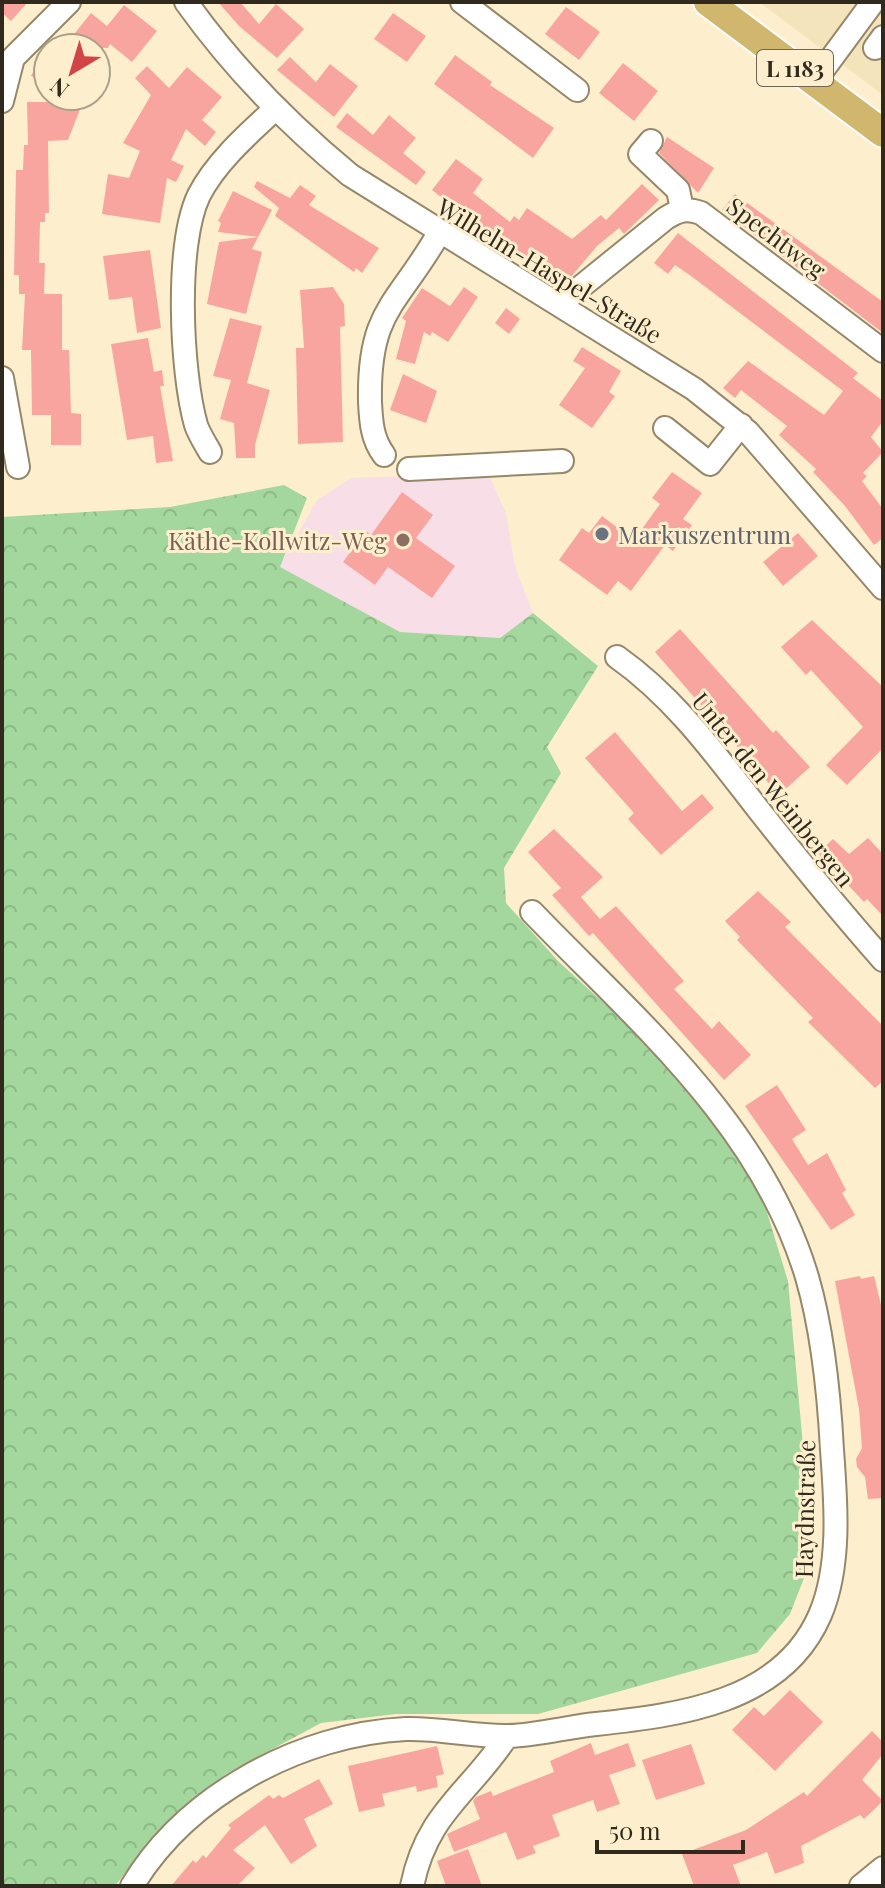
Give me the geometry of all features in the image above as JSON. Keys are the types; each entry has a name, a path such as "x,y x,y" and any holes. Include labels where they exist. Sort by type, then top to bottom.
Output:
{"main road":[{"name":"L 1183","path":"708,2 883,133"}],"street":[{"path":"2,101 8,58 69,2"},
{"name":"Wilhelm-Haspel-Straße","path":"186,2 238,69 275,109 350,175 694,389 741,425 883,588"},
{"path":"462,2 577,90"},
{"path":"814,82 873,2"},
{"path":"210,452 196,426 188,374 183,299 189,230 198,197 217,167 275,109"},
{"path":"562,306 572,294 682,209 678,190 640,154 651,141"},
{"name":"Spechtweg","path":"682,209 701,213 883,351"},
{"path":"384,455 374,443 371,415 373,347 388,307 439,233"},
{"path":"2,378 18,467"},
{"path":"665,428 710,464 741,425"},
{"path":"409,469 562,461"},
{"name":"Unter den Weinbergen","path":"617,657 662,692 699,733 830,900 883,960"},
{"name":"Haydnstraße","path":"132,1886 165,1841 199,1810 287,1757 323,1743 404,1729 507,1736 639,1720 685,1711 760,1685 780,1671 812,1631 833,1576 834,1552 831,1421 812,1297 772,1195 741,1139 677,1057 532,912"},
{"path":"412,1886 423,1845 434,1825 507,1736"},
{"path":"861,1886 883,1868"}],"shaded area":[{"path":"759,2 883,2 883,95"},
{"name":"Käthe-Kollwitz-Weg","path":"488,473 506,513 515,566 533,613 500,638 400,632 279,567 317,500 351,478"}],"green space":[{"path":"284,485 307,498 280,567 400,632 500,638 533,613 598,666 547,747 561,773 504,868 506,903 558,961 683,1076 758,1183 788,1281 813,1555 790,1614 757,1653 538,1714 396,1714 321,1723 226,1774 189,1801 154,1835 115,1886 2,1886 2,517 170,507"}],"building":[{"path":"2,2 28,2 11,21 2,13"},
{"path":"218,2 240,2 259,24 276,4 304,29 277,58 239,26"},
{"path":"124,5 157,31 132,62 112,46 112,32 76,32 91,13 107,26"},
{"path":"566,7 600,32 579,60 545,34"},
{"path":"393,13 426,36 407,62 374,39"},
{"path":"455,55 492,82 490,85 554,128 533,158 434,84"},
{"path":"290,57 316,82 330,64 358,86 334,117 277,70"},
{"path":"623,63 658,91 634,121 599,93"},
{"path":"147,66 169,88 187,67 222,97 202,120 216,132 205,146 186,129 171,160 184,166 176,182 167,178 160,223 102,214 108,174 129,178 140,151 123,143 151,95 135,78"},
{"path":"27,102 32,102 32,112 79,112 68,140 48,141 49,213 45,213 45,222 40,222 39,263 45,263 44,294 62,294 62,350 69,350 71,413 81,414 81,445 51,445 51,415 32,415 31,350 22,350 25,294 19,294 19,275 14,275 16,170 23,170 24,145 28,145"},
{"path":"347,113 373,135 389,115 416,138 403,153 426,172 416,185 336,127"},
{"path":"667,137 714,168 698,193 659,153"},
{"path":"456,159 483,179 473,193 510,222 514,216 519,220 527,208 572,239 601,215 606,220 642,184 659,200 624,234 619,228 597,246 571,277 558,268 556,272 535,257 529,264 461,208 459,211 432,190"},
{"path":"257,181 290,198 300,185 316,196 309,205 379,248 362,273 356,268 354,272 275,216 279,208 254,187"},
{"path":"233,191 272,210 252,249 262,252 246,314 207,304 219,242 258,237 218,232 221,223 218,221"},
{"path":"735,194 883,302 883,333 722,210"},
{"path":"678,233 858,373 853,378 883,401 883,421 871,437 883,452 863,473 867,476 862,481 883,509 883,538 874,545 845,506 813,472 816,469 779,435 787,426 741,390 735,398 723,388 748,361 824,415 843,391 675,265 668,274 654,263"},
{"path":"150,250 161,328 137,333 132,297 109,300 103,256"},
{"path":"333,287 344,304 345,326 340,327 343,442 298,444 296,348 304,348 300,290"},
{"path":"464,287 478,297 448,342 432,332 430,336 424,332 415,364 396,359 406,321 402,318 422,288 450,306"},
{"path":"506,308 520,319 509,334 495,323"},
{"path":"230,318 262,326 247,383 270,390 255,445 255,458 236,458 234,423 220,419 231,380 213,376"},
{"path":"148,338 154,372 162,370 164,386 160,386 173,461 156,463 153,436 127,440 111,344"},
{"path":"582,347 621,371 609,392 615,396 592,428 559,405 585,368 573,361"},
{"path":"403,374 437,391 426,423 390,410"},
{"name":"Markuszentrum","path":"672,472 702,493 683,519 692,525 673,551 665,545 631,591 618,581 607,595 559,560 582,528 589,533 602,516 634,540 660,504 652,498"},
{"path":"402,492 433,515 416,538 455,566 432,598 388,567 375,585 343,562 366,531 371,535"},
{"path":"798,533 818,556 783,586 763,562"},
{"path":"812,620 883,687 883,748 847,785 826,765 863,727 811,670 806,675 781,647"},
{"path":"680,629 773,733 776,730 810,767 779,795 655,652"},
{"path":"615,732 682,811 702,794 714,808 661,855 628,819 634,813 585,758"},
{"path":"554,829 603,877 581,897 600,919 616,906 684,981 674,989 712,1029 719,1021 751,1055 724,1080 593,933 589,936 552,895 561,888 528,852"},
{"path":"868,838 883,854 883,916 867,899 864,902 818,853 833,839 849,854"},
{"path":"758,891 791,922 785,927 883,1026 883,1081 875,1088 808,1022 813,1018 737,940 740,937 725,921"},
{"path":"777,1085 806,1130 792,1139 808,1165 827,1153 846,1190 842,1193 855,1215 831,1230 745,1106"},
{"path":"860,1276 861,1279 874,1276 883,1313 883,1498 868,1499 865,1477 857,1467 856,1459 862,1448 859,1409 835,1281"},
{"path":"790,1690 823,1722 775,1771 732,1730 754,1707 764,1716"},
{"path":"872,1731 883,1742 883,1754 862,1780 883,1801 864,1819 860,1815 801,1846 804,1863 775,1874 767,1852 733,1865 741,1886 694,1886 682,1854 746,1830 804,1792 807,1796"},
{"path":"591,1743 595,1755 628,1743 636,1766 609,1775 620,1804 597,1812 593,1800 552,1815 560,1836 533,1846 536,1853 517,1860 506,1832 454,1852 447,1834 480,1819 473,1801 476,1797 491,1791 493,1796 554,1772 550,1761"},
{"path":"691,1744 705,1784 656,1800 642,1760"},
{"path":"437,1746 444,1774 436,1776 438,1787 417,1792 416,1786 382,1794 385,1806 359,1812 348,1766"},
{"path":"319,1779 333,1804 304,1819 317,1846 291,1864 265,1825 233,1850 255,1868 237,1886 171,1886 193,1860 196,1863 203,1855 206,1858 231,1828 228,1825 269,1795 273,1799 279,1795 283,1798"},
{"path":"468,1849 482,1886 446,1886 437,1861"}],"place":[{"name":"Markuszentrum","path":"602,534"},
{"name":"Käthe-Kollwitz-Weg","path":"403,540"}]}
